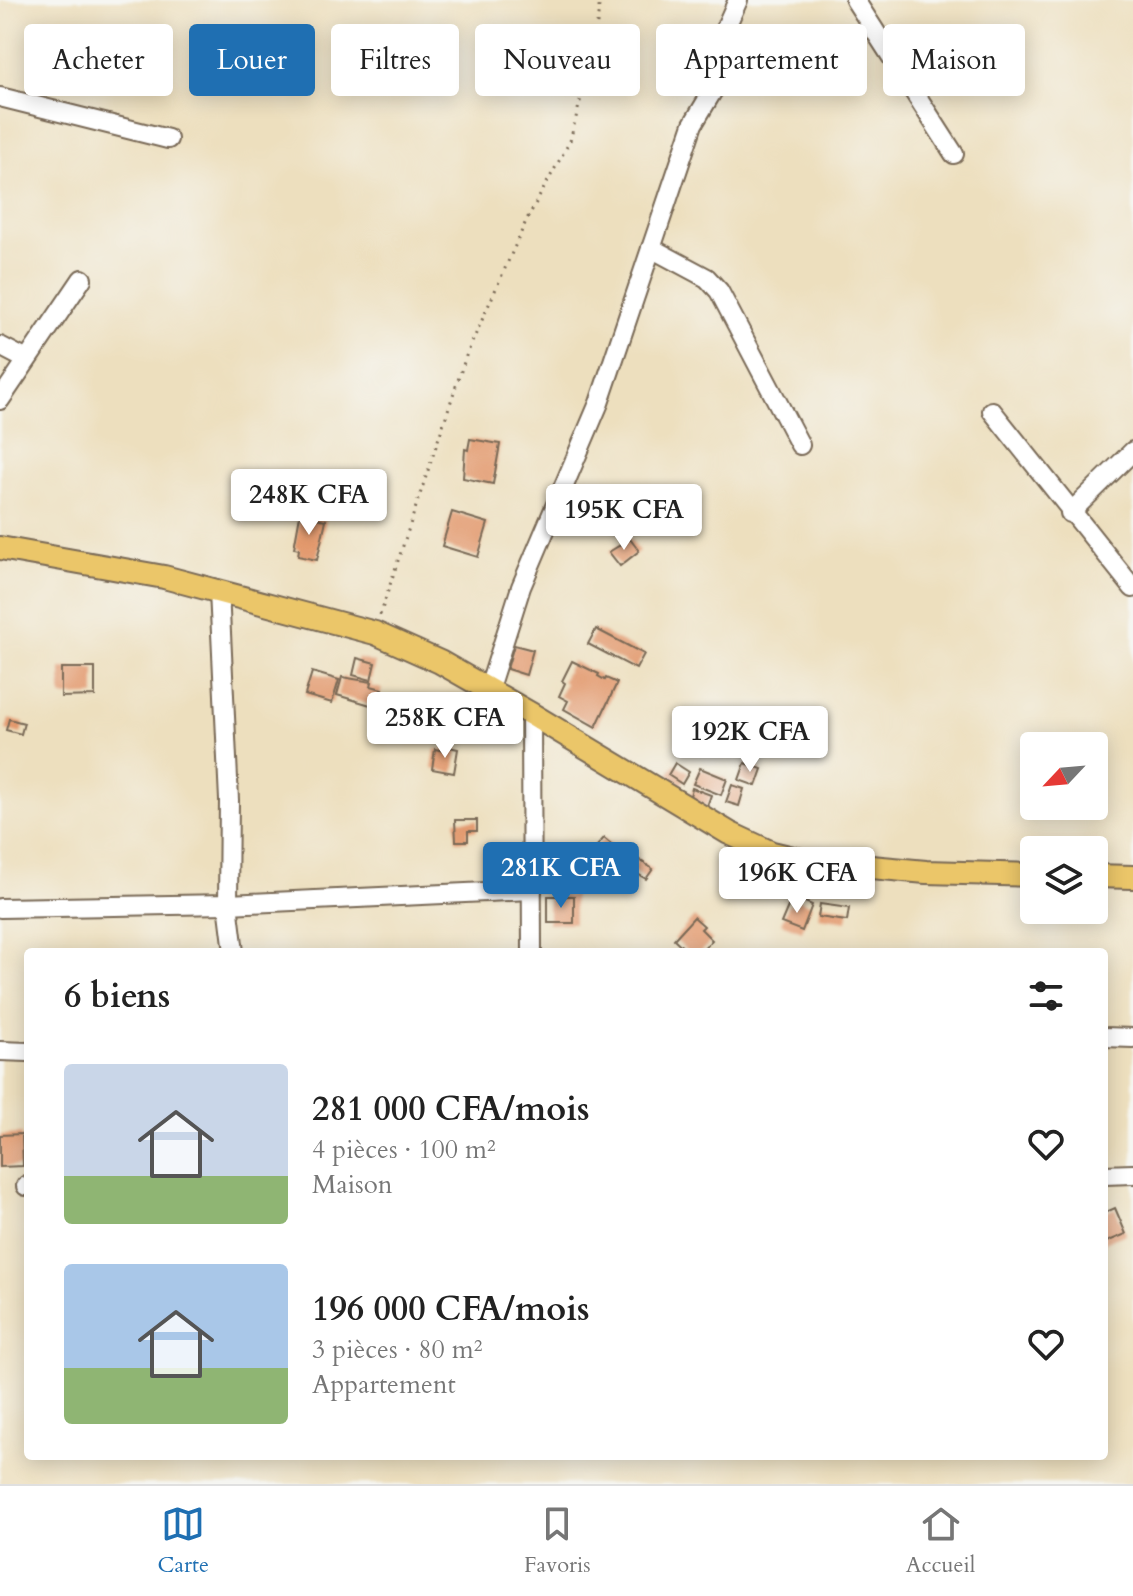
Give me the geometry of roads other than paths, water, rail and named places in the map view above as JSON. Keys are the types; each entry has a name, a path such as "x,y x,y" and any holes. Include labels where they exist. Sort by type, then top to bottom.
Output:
{"main road":[{"path":"0,548 164,577 375,633 440,662 729,833 772,853 805,861 926,872 1020,875"},
{"path":"1108,876 1133,877"}],"street":[{"path":"488,691 521,587 599,403 693,124 721,77 725,29 738,0"},
{"path":"855,0 954,154"},
{"path":"0,97 168,139"},
{"path":"651,248 707,278 719,291 800,445"},
{"path":"0,400 82,279"},
{"path":"0,346 25,359"},
{"path":"992,411 1070,513 1133,588"},
{"path":"1070,513 1133,451"},
{"path":"219,591 229,800 228,904 234,948"},
{"path":"531,714 532,948"},
{"path":"0,908 228,904 532,890"},
{"path":"1108,1037 1133,1038"},
{"path":"0,1051 24,1052"},
{"path":"1108,1175 1133,1174"}]}
